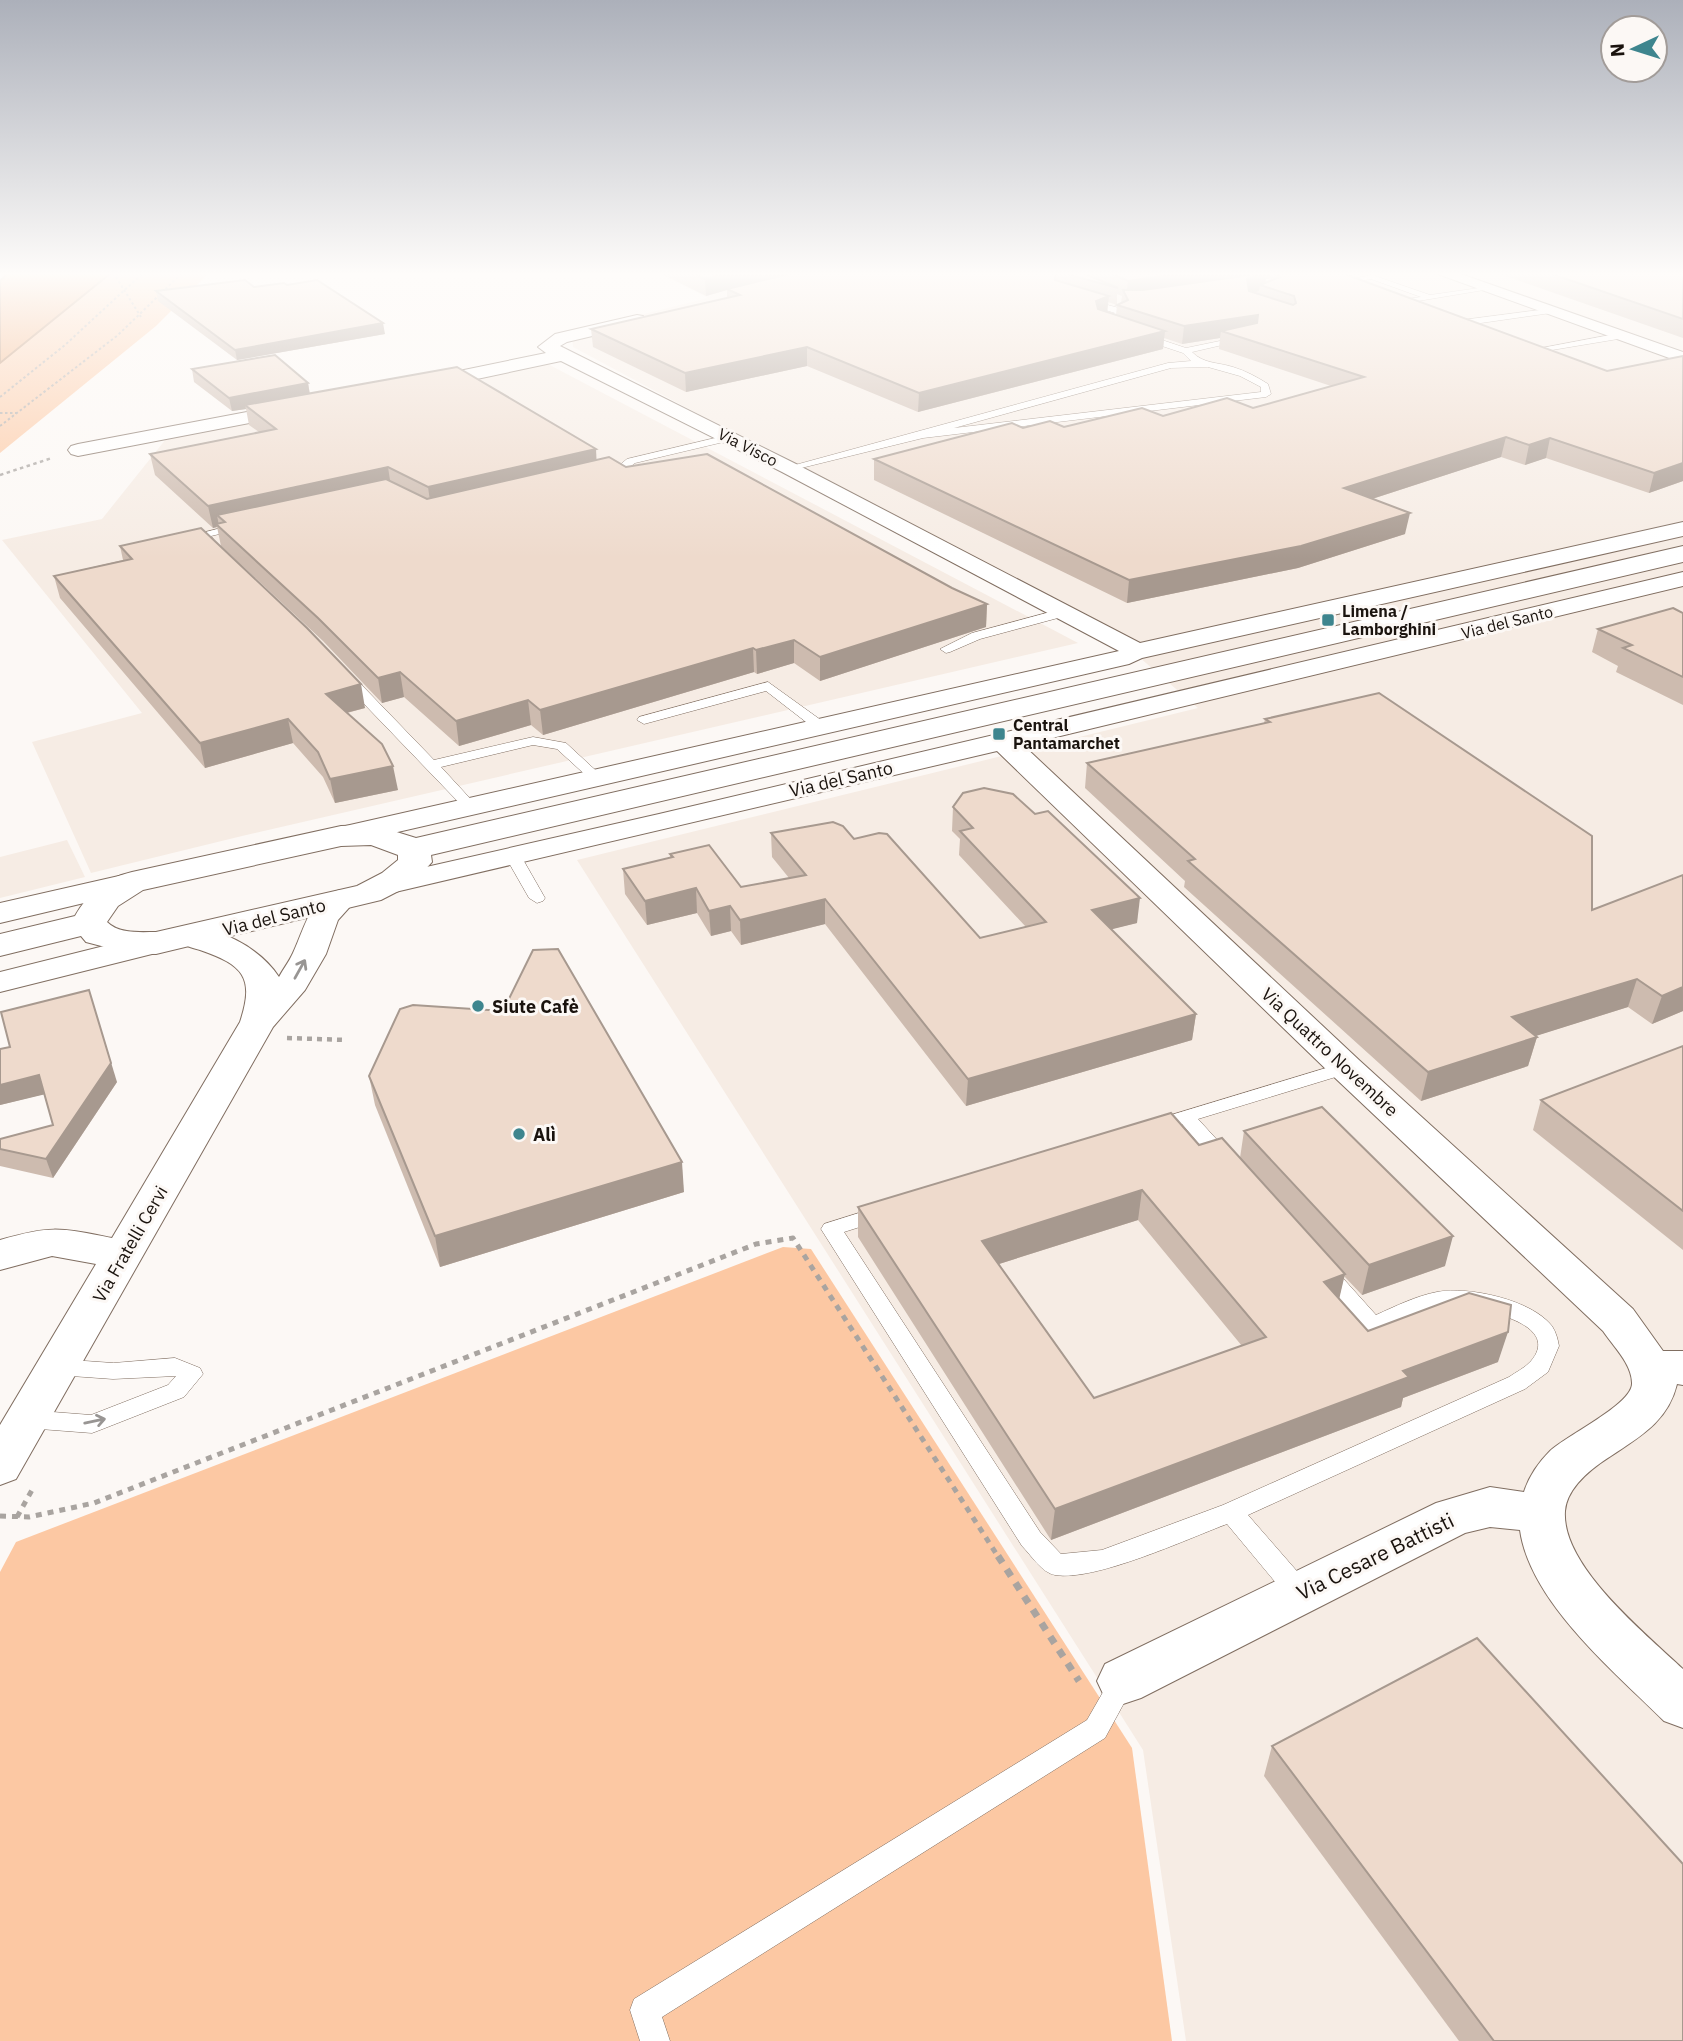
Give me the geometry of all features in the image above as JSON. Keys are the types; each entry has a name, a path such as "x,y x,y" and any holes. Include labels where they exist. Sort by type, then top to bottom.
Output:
{"street":[{"path":"405,387 498,368"},
{"name":"Via Visco","path":"590,368 1065,612 1129,646 1133,652"},
{"path":"78,450 312,405"},
{"path":"0,913 1121,658 1133,652 1683,529"},
{"path":"341,836 374,835 414,849 1683,554"},
{"name":"Via del Santo","path":"0,982 340,901 391,884 659,823 1683,579"},
{"path":"1259,653 1290,674"},
{"name":"Via Quattro Novembre","path":"1003,741 1666,1368"},
{"path":"638,797 659,823"},
{"name":"Via del Santo","path":"391,884 415,862 414,849"},
{"path":"0,945 89,923 96,908 110,893 132,882"},
{"name":"Via Fratelli Cervi","path":"0,1466 258,1022 288,990 309,954 323,916 340,901"},
{"name":"Via del Santo","path":"89,923 99,934 128,942 156,943"},
{"name":"Via Fratelli Cervi","path":"193,937 232,950 249,960 263,982 265,993 258,1022"},
{"path":"0,1255 47,1243 69,1243 92,1250 124,1254"},
{"path":"1666,1368 1649,1405 1565,1465 1547,1486 1539,1513 1546,1544 1572,1591 1683,1704"},
{"name":"Via Cesare Battisti","path":"1123,1681 1452,1517 1490,1507 1539,1513"}],"lane":[{"path":"789,468 923,435 992,412 1159,368"},
{"path":"1219,368 1251,377 1265,386 1266,394"},
{"path":"923,435 1266,394 1275,400"},
{"path":"594,477 620,470 631,461 728,438"},
{"path":"224,558 204,534 258,523"},
{"path":"946,649 976,636 1065,612"},
{"path":"336,666 471,807"},
{"path":"644,720 768,686 820,726"},
{"path":"431,765 542,741 561,746 597,778"},
{"path":"513,856 537,898"},
{"path":"1132,1133 1346,1068"},
{"path":"1185,1116 1239,1176"},
{"path":"897,1208 831,1229 1031,1539 1056,1565 1103,1560 1231,1512 1517,1383 1541,1364 1548,1350 1545,1335 1530,1317 1506,1306 1471,1298 1441,1298 1373,1325 1311,1255"},
{"path":"27,1419 92,1424 176,1391 192,1374 175,1367 113,1371 57,1367"},
{"path":"1231,1512 1300,1593"},
{"path":"655,2041 645,2010 1096,1729 1123,1681"}],"path":[{"path":"0,397 36,368"},
{"path":"0,426 75,368"},
{"path":"0,413 18,413"},
{"path":"0,475 78,450"},
{"path":"300,1038 346,1040"},
{"path":"0,1516 29,1517 94,1503 756,1244 793,1238 1079,1682 1123,1681"}],"shaded area":[{"path":"0,368 104,368 0,453"},
{"path":"512,368 556,368 1078,643 91,873 32,742 142,713 2,540 102,519 170,434"},
{"path":"613,368 1683,368 1683,2041 1186,2041 1143,1750 577,860 1198,708 1117,638"},
{"path":"67,840 85,877 0,898 0,857"},
{"path":"783,1247 811,1249 1132,1748 1172,2041 0,2041 0,1572 16,1542"}],"building":[{"path":"291,368 308,383 229,398 192,369"},
{"path":"459,368 596,449 428,487 388,467 208,506 150,454 276,429 245,405"},
{"path":"675,368 707,368 685,373"},
{"path":"859,368 1017,368 919,393"},
{"path":"1337,368 1600,368 1607,371 1621,368 1683,368 1683,463 1654,473 1550,438 1529,445 1506,437 1344,488 1410,513 1301,546 1129,580 874,459 1012,423 1023,428 1050,421 1064,427 1142,408 1163,416 1227,398 1253,408 1364,377"},
{"path":"707,454 952,588 987,604 820,657 794,640 756,650 753,648 540,710 528,700 456,721 400,672 378,678 318,618 216,524 225,522 217,515 386,479 427,499 609,457 626,467"},
{"path":"201,528 307,628 361,684 326,694 382,744 393,766 330,779 318,752 288,719 200,743 54,576 132,559 120,546"},
{"path":"1673,608 1683,613 1683,677 1623,648 1632,645 1598,629"},
{"path":"1379,693 1592,836 1592,910 1683,875 1683,987 1662,996 1637,979 1512,1017 1537,1037 1428,1072 1188,861 1195,859 1087,763 1270,722 1265,719"},
{"path":"984,788 1013,794 1035,814 1048,811 1140,898 1092,910 1196,1014 968,1079 825,899 740,920 730,906 709,911 696,888 645,901 623,869 709,845 741,887 806,875 771,833 833,822 843,826 854,839 879,833 887,834 980,938 1046,922 960,831 973,828 953,807 963,793"},
{"name":"Alì","path":"558,949 682,1162 435,1236 369,1076 400,1009 413,1005 503,1011 533,950"},
{"path":"89,990 111,1063 46,1159 0,1149 0,1139 53,1125 39,1075 0,1085 0,1049 10,1047 1,1012"},
{"path":"1683,1046 1683,1211 1541,1100"},
{"path":"1322,1107 1453,1236 1369,1265 1244,1131"},
{"path":"1171,1113 1199,1145 1222,1138 1345,1274 1324,1282 1368,1331 1469,1293 1511,1305 1508,1332 1403,1371 1409,1377 1055,1509 858,1207","holes":["1142,1190 1266,1337 1094,1398 982,1241"]},
{"path":"1477,1638 1683,1864 1683,2041 1494,2041 1272,1746"}],"place":[{"name":"Limena / Lamborghini","path":"1328,620"},
{"name":"Central Pantamarchet","path":"999,734"},
{"name":"Siute Cafè","path":"478,1006"},
{"name":"Alì","path":"519,1134"}]}
